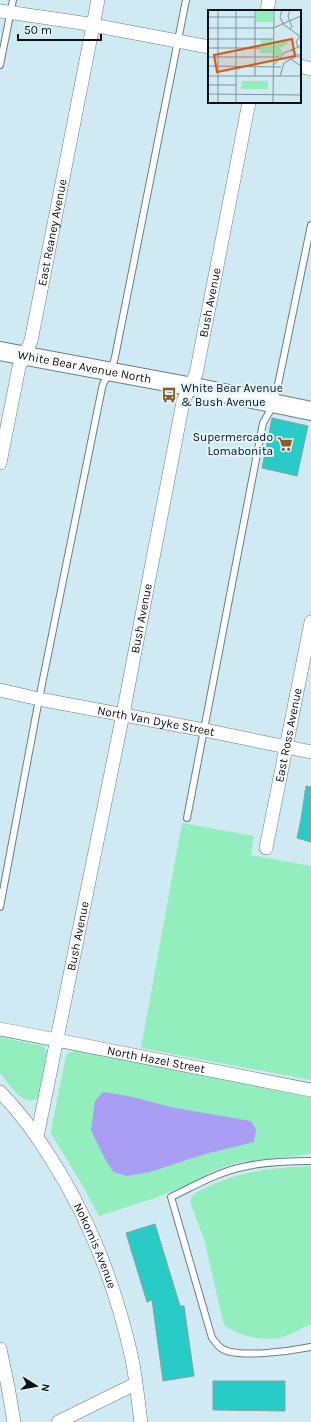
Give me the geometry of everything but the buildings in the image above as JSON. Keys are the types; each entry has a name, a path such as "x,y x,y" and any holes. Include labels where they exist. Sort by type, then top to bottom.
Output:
{"main road":[{"name":"White Bear Avenue North","path":"0,351 190,386 311,411"}],"street":[{"name":"East Reaney Avenue","path":"0,463 19,367 31,341 98,0"},
{"path":"267,10 269,0"},
{"path":"8,8 208,47"},
{"path":"301,66 311,69"},
{"name":"Bush Avenue","path":"37,1136 123,714 183,402 196,374 249,103"},
{"name":"East Ross Avenue","path":"266,848 311,622"},
{"name":"North Van Dyke Street","path":"0,690 39,699 123,714 311,752"},
{"name":"North Hazel Street","path":"0,1029 311,1090"},
{"name":"Nokomis Avenue","path":"0,1092 21,1114 62,1175 98,1248 122,1317 132,1361 141,1422"},
{"path":"0,1349 14,1422"},
{"path":"58,1422 135,1384"}],"lane":[{"path":"0,908 39,699 102,388 111,371 116,349 186,0"},
{"path":"0,65 8,8"},
{"path":"187,818 263,423 274,404 311,225"},
{"path":"311,1161 293,1161 243,1167 216,1176 172,1197 212,1338 221,1348 240,1354 295,1350 311,1347"}],"green space":[{"path":"182,823 254,836 251,855 311,866 311,1080 141,1048"},
{"path":"0,1037 43,1046 47,1051 39,1097 33,1100 22,1098 0,1073"},
{"path":"76,1051 311,1097 311,1154 236,1163 213,1171 187,1185 155,1198 99,1216 51,1131 66,1055"},
{"path":"311,1166 311,1324 286,1336 268,1339 252,1337 236,1332 224,1325 204,1239 190,1202 191,1199 194,1194 202,1189 246,1173 271,1169"}],"shaded area":[{"path":"103,1092 128,1096 175,1108 251,1121 256,1129 254,1142 205,1154 150,1172 127,1176 113,1172 91,1130 95,1101"}],"place":[{"name":"White Bear Avenue & Bush Avenue","path":"169,395"},
{"name":"Supermercado Lomabonita","path":"285,444"}]}
